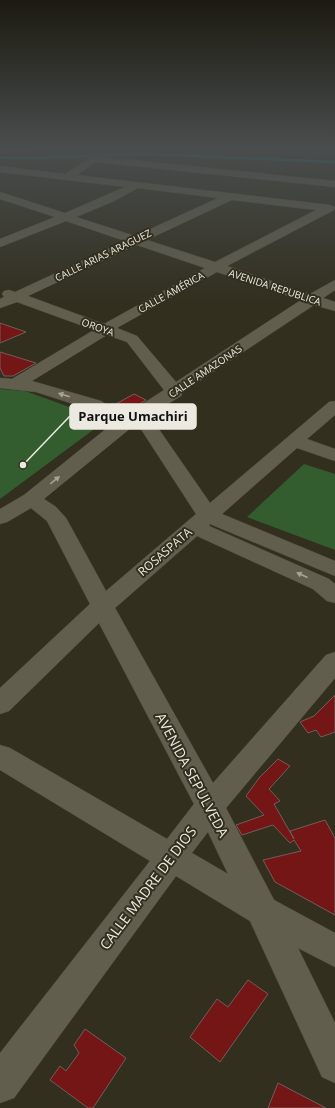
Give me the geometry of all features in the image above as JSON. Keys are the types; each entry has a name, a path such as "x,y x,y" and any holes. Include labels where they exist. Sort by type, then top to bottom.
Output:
{"street":[{"name":"AVENIDA REPUBLICA","path":"8,198 335,307"},
{"path":"0,243 111,198"},
{"name":"CALLE ARIAS ARAGUEZ","path":"0,304 227,198"},
{"path":"235,198 332,209"},
{"name":"CALLE AMÉRICA","path":"18,383 105,329 216,267 332,209"},
{"name":"CALLE AMAZONAS","path":"0,518 31,499 124,424 175,392 335,284"},
{"name":"OROYA","path":"0,291 132,339 175,392"},
{"path":"0,383 18,383 38,387 95,405 124,424"},
{"name":"ROSASPATA","path":"0,704 101,607 335,406"},
{"path":"140,414 201,522 321,584 335,596"},
{"path":"294,441 335,455"},
{"name":"AVENIDA SEPULVEDA","path":"31,499 49,511 56,518 101,607 210,806 263,911 335,1064"},
{"path":"201,522 335,569"},
{"name":"CALLE MADRE DE DIOS","path":"0,1084 210,806 335,661"},
{"path":"0,756 335,952"}],"green space":[{"path":"0,389 25,391 89,414 94,421 93,430 0,499"},
{"path":"304,464 335,474 335,550 247,517"}],"building":[{"path":"0,323 26,332 0,343"},
{"path":"0,352 36,363 13,376 4,376 0,368"},
{"path":"134,394 146,400 129,411 114,405"},
{"path":"335,695 335,732 321,737 316,730 308,733 300,722 314,716"},
{"path":"278,759 290,766 269,789 280,801 274,804 294,839 290,831 325,820 335,838 335,915 275,882 263,860 301,851 294,840 290,843 273,825 242,835 236,825 264,815 246,796 259,778"},
{"path":"248,980 268,994 220,1062 190,1037 217,999 228,1007"},
{"path":"85,1029 126,1058 93,1108 88,1108 50,1080 60,1066 66,1071 79,1053 74,1045"},
{"path":"278,1083 326,1108 268,1108"}],"place":[{"name":"Parque Umachiri","path":"23,465"}]}
